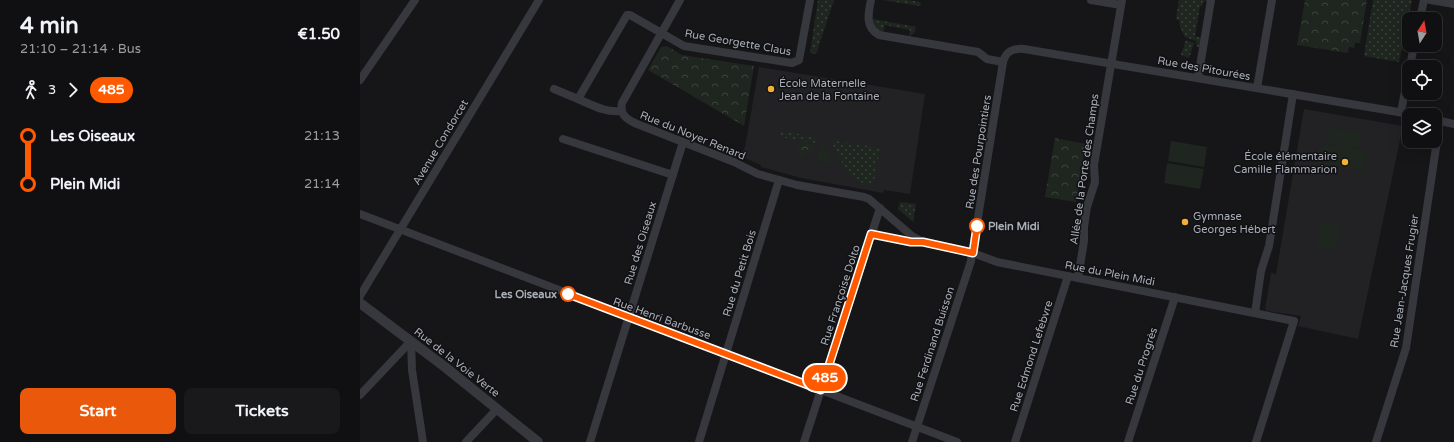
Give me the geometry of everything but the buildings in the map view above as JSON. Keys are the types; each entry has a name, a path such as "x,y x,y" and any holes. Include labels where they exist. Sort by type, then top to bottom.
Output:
{"street":[{"path":"360,80 414,0"},
{"name":"Avenue Condorcet","path":"360,296 539,0"},
{"path":"554,89 606,110 615,112 622,111 621,105 680,0"},
{"name":"Rue Georgette Claus","path":"661,33 684,46 792,63 799,60 810,0"},
{"path":"871,0 868,21 870,27 877,34 978,52 987,59 1005,58"},
{"path":"1091,0 1122,2"},
{"path":"1198,78 1211,0"},
{"path":"1257,88 1272,0"},
{"path":"1421,12 1424,0"},
{"path":"1430,0 1454,4"},
{"name":"Allée de la Porte des Champs","path":"1078,278 1084,241 1084,227 1087,207 1095,182 1094,165 1122,2"},
{"path":"578,99 626,15 630,15 661,33"},
{"name":"Rue des Pitourées","path":"1005,58 1012,50 1024,49 1401,112"},
{"name":"Rue des Pourpointiers","path":"973,253 1005,58"},
{"path":"1255,313 1261,270 1269,246 1294,94"},
{"path":"1401,112 1403,100"},
{"name":"Rue du Noyer Renard","path":"622,111 626,118 630,121 734,162 758,174 806,187 864,196 880,208"},
{"path":"1442,121 1454,124"},
{"path":"563,139 673,175"},
{"name":"Rue des Oiseaux","path":"590,442 683,142"},
{"name":"Rue Jean-Jacques Frugier","path":"1376,442 1406,348 1434,148"},
{"name":"Rue du Petit Bois","path":"698,442 779,180"},
{"name":"Rue du Plein Midi","path":"880,208 912,236 923,242"},
{"name":"Rue Françoise Dolto","path":"804,442 880,208"},
{"name":"Rue Henri Barbusse","path":"360,214 957,442"},
{"name":"Rue du Plein Midi","path":"871,234 911,242 923,242 973,253 997,262 1294,321 1256,442"},
{"name":"Rue Ferdinand Buisson","path":"912,442 973,253"},
{"name":"Rue Edmond Lefebvre","path":"1015,442 1068,276"},
{"name":"Rue du Progrès","path":"1128,442 1175,297"},
{"name":"Rue de la Voie Verte","path":"360,303 411,341 538,442"},
{"path":"360,395 411,341"},
{"path":"411,341 412,370 423,442"},
{"path":"466,442 497,409"}],"shaded area":[{"path":"759,67 925,94 910,194 884,190 883,193 801,178 761,167 761,165 740,156 745,147"},
{"path":"1304,109 1402,126 1358,339 1298,326 1301,316 1267,311 1265,309 1271,273 1276,274"}],"green space":[{"path":"818,0 834,0 816,54 810,53"},
{"path":"882,0 907,0 921,2 920,6"},
{"path":"1179,0 1208,0 1208,2 1203,1 1202,6 1200,6 1195,36 1202,38 1200,46 1197,47 1196,41 1185,37 1180,27 1179,20 1176,19"},
{"path":"1305,0 1367,0 1360,43 1355,43 1354,48 1349,47 1348,53 1297,45"},
{"path":"1373,0 1412,0 1409,12 1402,12 1402,48 1399,62 1364,56"},
{"path":"871,12 873,12 873,19 916,27 915,32 909,37 910,30 885,25 883,33 873,24"},
{"path":"1186,40 1194,43 1189,58 1181,55"},
{"path":"667,46 682,55 754,66 744,126 648,70 661,47"},
{"path":"1328,127 1361,133 1358,149 1325,143"},
{"path":"781,131 817,137 816,143 780,137"},
{"path":"1055,138 1086,144 1076,202 1045,197"},
{"path":"830,140 880,148 873,186 863,183 850,174"},
{"path":"1171,141 1207,147 1204,167 1168,161"},
{"path":"803,143 815,145 811,154 805,154 801,159 798,157 800,151 796,148 801,146"},
{"path":"821,143 829,152 835,164 817,161 819,144"},
{"path":"1323,144 1367,151 1363,171 1319,164"},
{"path":"1167,163 1204,169 1200,189 1164,183"},
{"path":"900,202 916,204 913,222 898,209"},
{"path":"1321,222 1340,226 1336,251 1317,248"}],"bus line":[{"name":"485","path":"568,294 821,390 871,234 911,242 923,242 973,253 977,226"}],"place":[{"name":"École Maternelle Jean de la Fontaine","path":"771,89"},
{"name":"École élémentaire Camille Flammarion","path":"1345,162"},
{"name":"Gymnase Georges Hébert","path":"1185,222"},
{"name":"Plein Midi","path":"977,226"},
{"name":"Les Oiseaux","path":"568,294"}]}
